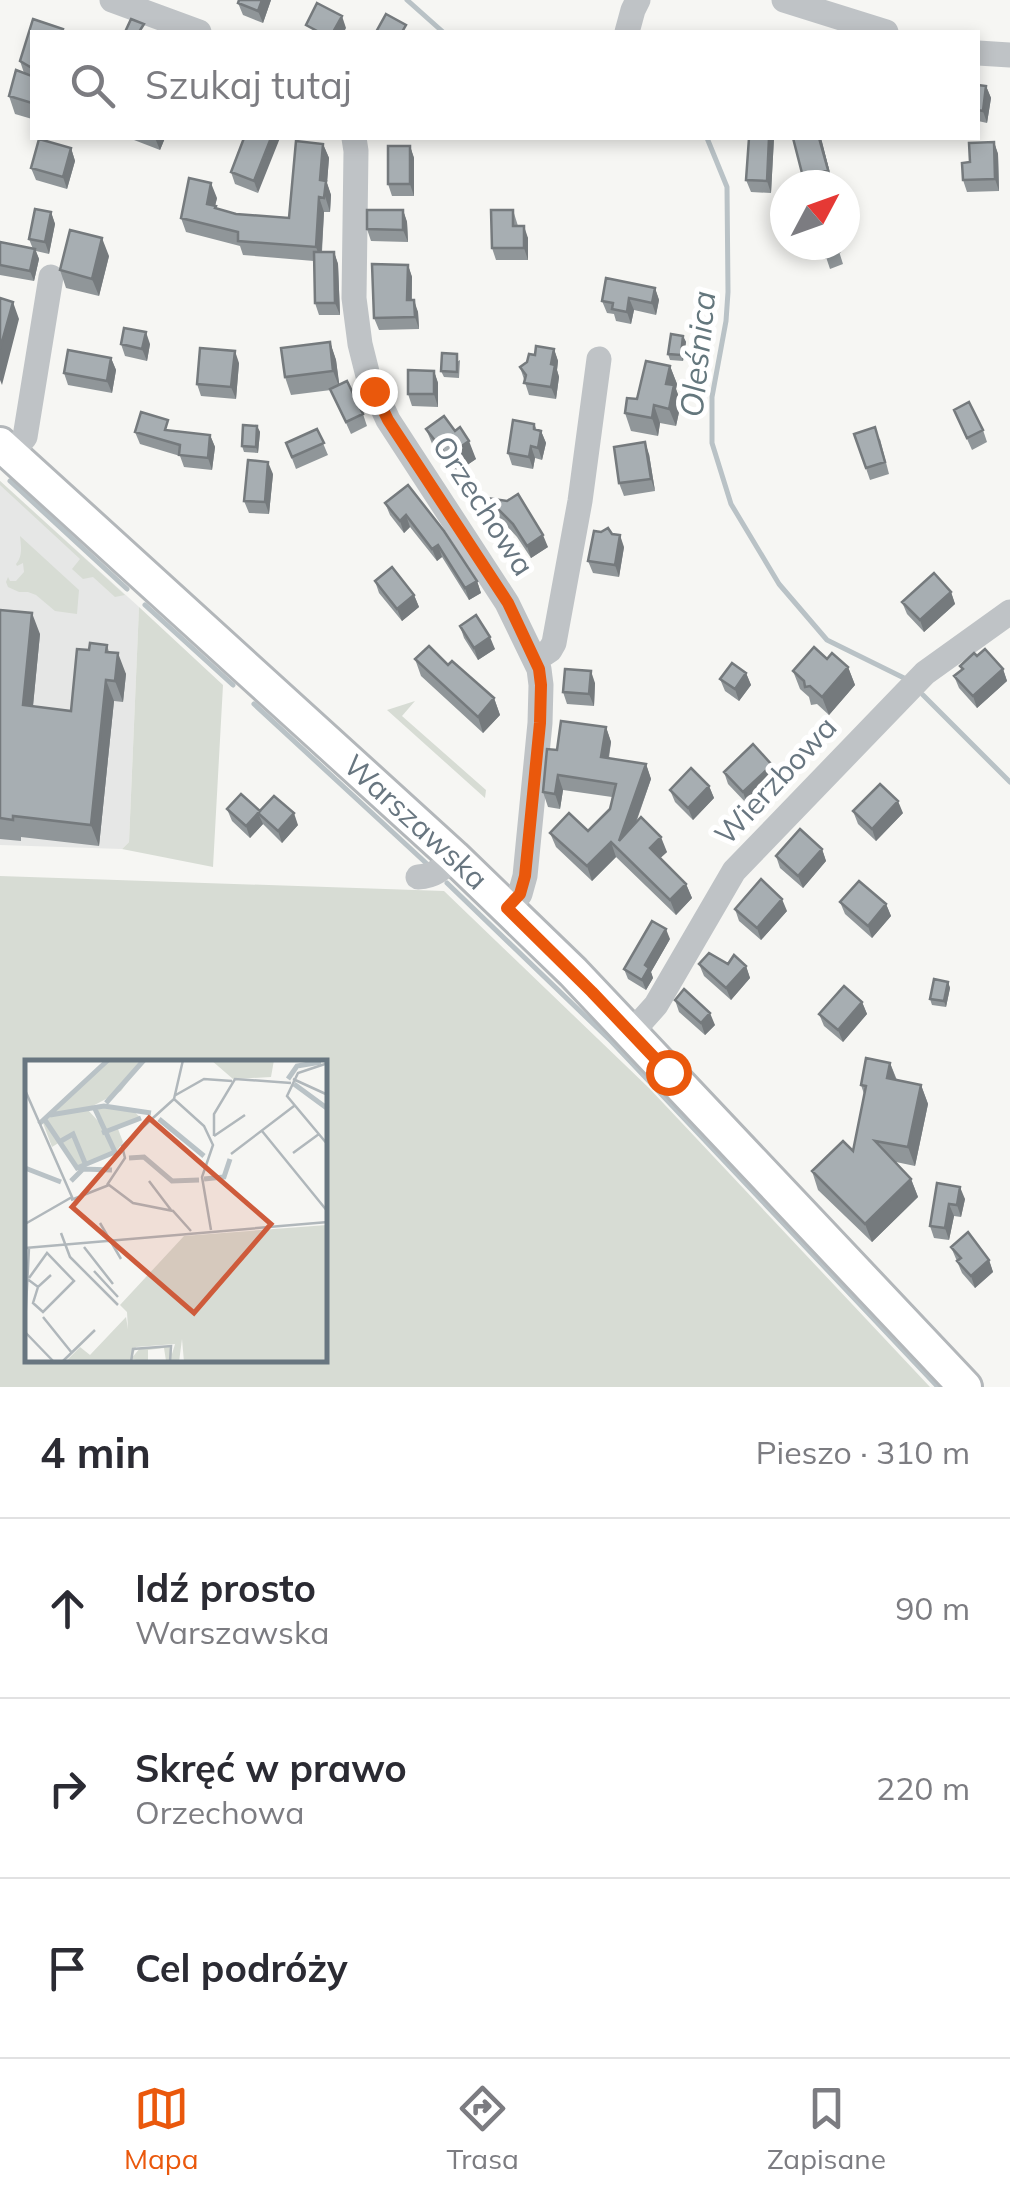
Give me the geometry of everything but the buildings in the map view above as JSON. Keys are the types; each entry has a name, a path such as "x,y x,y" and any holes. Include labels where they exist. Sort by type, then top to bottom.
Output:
{"main road":[{"name":"Warszawska","path":"5,449 507,908 631,1033 965,1387"}],"street":[{"path":"112,0 194,30"},
{"path":"627,30 638,0"},
{"path":"784,0 880,30"},
{"path":"980,52 1010,56"},
{"name":"Orzechowa","path":"354,140 354,298 368,376 388,420 508,603 541,678 525,876 520,894 507,908"},
{"name":"Warszawska","path":"5,449 25,437 51,277"},
{"path":"536,660 554,643 580,501 599,360"},
{"name":"Wierzbowa","path":"631,1033 656,1004 734,871 925,673 1010,612"},
{"path":"418,878 440,871 454,857"}],"shaded area":[{"path":"0,481 139,607 129,842 122,849 0,845"},
{"path":"0,481 125,595 115,597 93,577 83,579 72,569 80,559"},
{"path":"20,536 79,590 77,614 55,611 36,595 8,587 8,577 16,581 24,572 23,563 16,564 21,554"},
{"path":"139,607 223,685 213,867 122,849 129,842"},
{"path":"415,701 402,716 486,790 485,798 387,710"},
{"path":"0,876 444,891 649,1088 930,1387 0,1387"}],"waterway":[{"name":"Oleśnica","path":"407,0 441,30"},
{"name":"Oleśnica","path":"708,140 727,187 728,292 712,397 712,443 731,504 779,584 827,640 904,678"},
{"path":"10,481 127,589"},
{"path":"145,605 233,685"},
{"name":"Oleśnica","path":"923,695 1010,782"},
{"path":"254,704 426,863"},
{"path":"447,883 611,1041 938,1387"}],"route":[{"path":"374,391 388,420 508,603 539,669 540,723 525,876 520,894 507,908 668,1072"}]}
